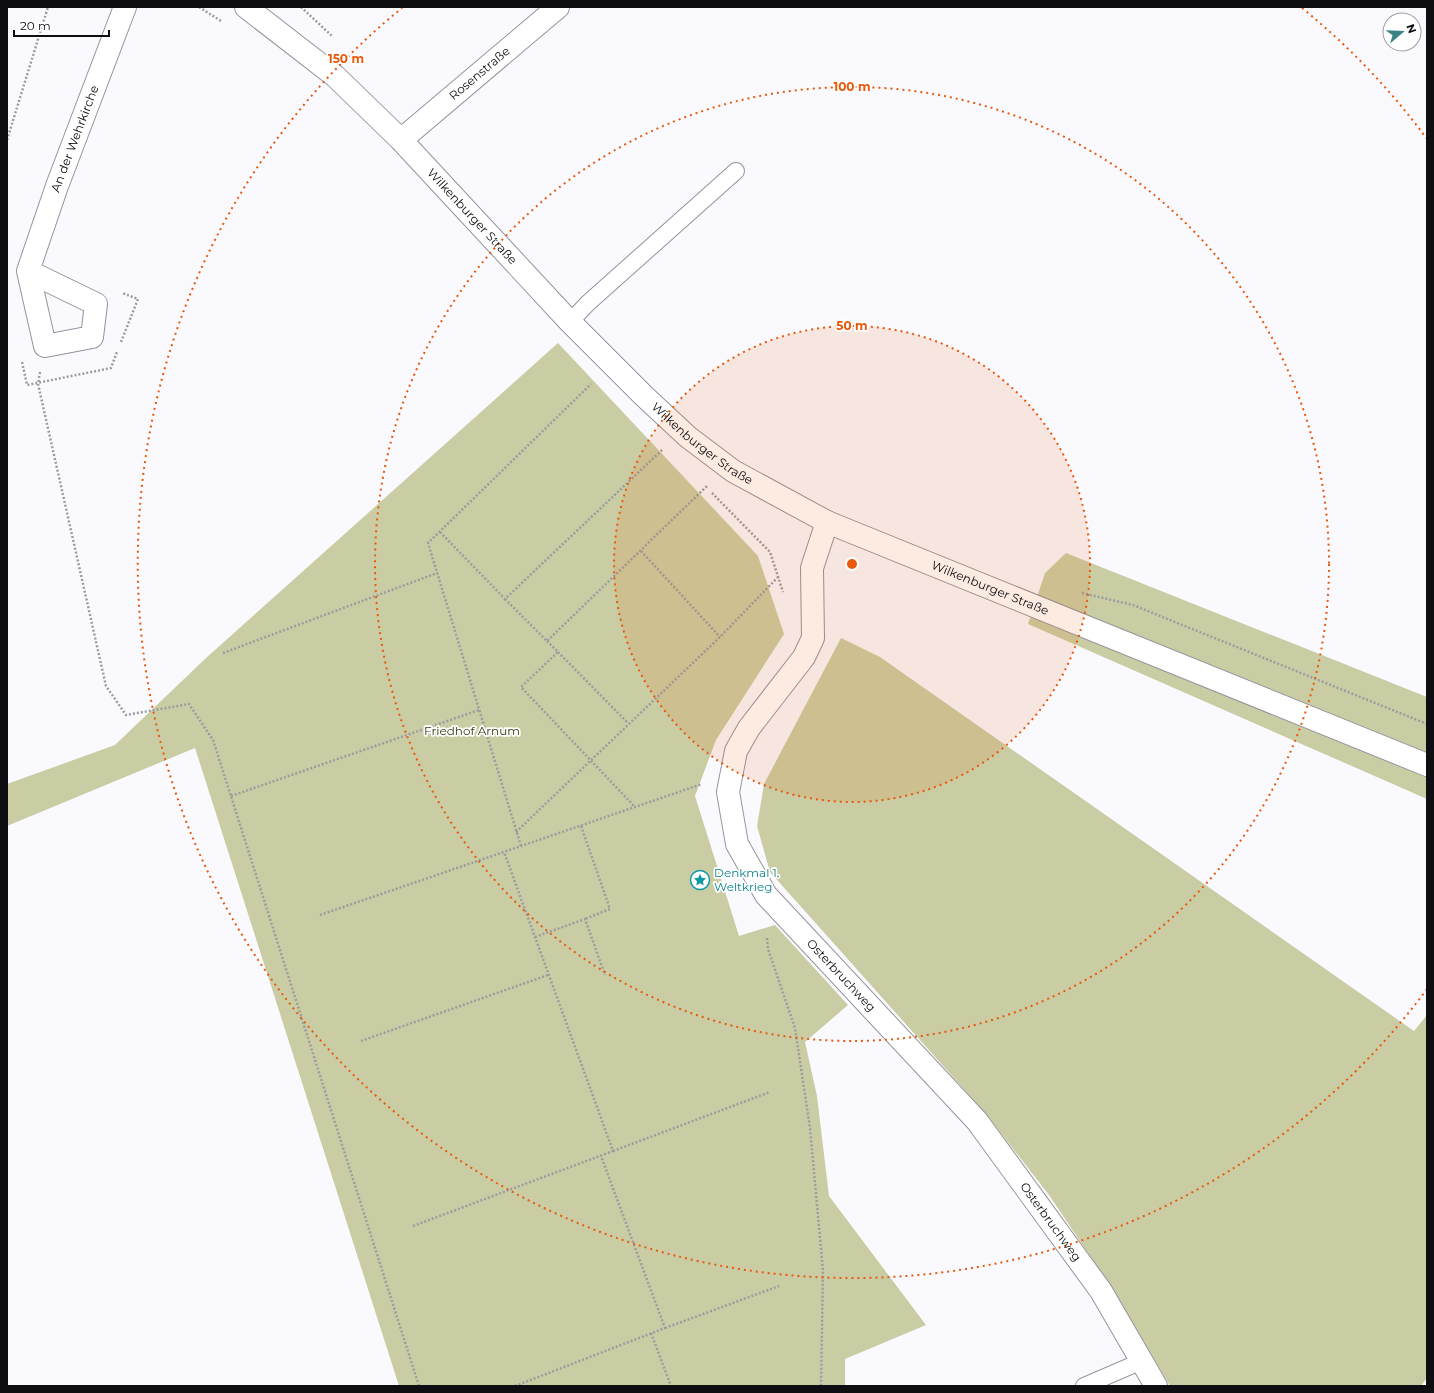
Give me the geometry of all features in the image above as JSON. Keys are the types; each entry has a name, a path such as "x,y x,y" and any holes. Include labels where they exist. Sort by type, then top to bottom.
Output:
{"street":[{"name":"An der Wehrkirche","path":"28,271 57,186 125,7"},
{"name":"Wilkenburger Straße","path":"246,7 335,76 401,140 570,322 644,396 688,437 732,471 828,522 1427,765"},
{"name":"Rosenstraße","path":"401,140 558,7"},
{"path":"28,271 96,304 92,337 45,346 28,271"},
{"name":"Osterbruchweg","path":"828,522 812,568 812,638 804,657 749,728 736,751 728,792 737,844 766,895 977,1121 1101,1291 1156,1386"}],"lane":[{"path":"570,322 588,303 736,171"},
{"path":"1084,1386 1142,1361"}],"path":[{"path":"7,140 48,7"},
{"path":"38,384 111,368 138,299 117,291"},
{"path":"45,346 38,384 106,686 126,715 188,704 213,740 419,1386"},
{"path":"521,846 428,543 592,383"},
{"path":"505,599 666,445"},
{"path":"702,481 770,552 779,576 784,598"},
{"path":"547,641 707,486"},
{"path":"440,532 628,723"},
{"path":"641,551 720,637"},
{"path":"223,653 437,573"},
{"path":"516,832 628,723 720,637 779,576"},
{"path":"1080,593 1133,606 1427,724"},
{"path":"558,652 521,687 635,807"},
{"path":"231,796 479,710"},
{"path":"320,915 706,783"},
{"path":"535,937 610,909 581,826"},
{"path":"504,852 613,1151"},
{"path":"766,895 768,949 795,1028 810,1128 824,1271 821,1386"},
{"path":"585,919 605,975"},
{"path":"361,1041 548,975"},
{"path":"413,1226 770,1092"},
{"path":"601,1156 665,1328"},
{"path":"515,1386 651,1333 779,1286"},
{"path":"651,1333 671,1386"}],"green space":[{"name":"Friedhof Arnum","path":"558,343 758,556 784,634 716,740 695,796 739,936 775,925 848,1005 805,1042 817,1096 829,1196 926,1325 845,1359 845,1386 399,1386 195,748 7,826 7,784 115,745 206,658"},
{"path":"1066,553 1427,697 1427,799 1028,624 1045,573"},
{"path":"841,638 880,657 1414,1031 1427,1015 1427,1378 1421,1386 1170,1386 1117,1296 1049,1195 986,1114 770,872 757,826 764,784"}],"place":[{"name":"Denkmal 1. Weltkrieg","path":"700,880"}]}
